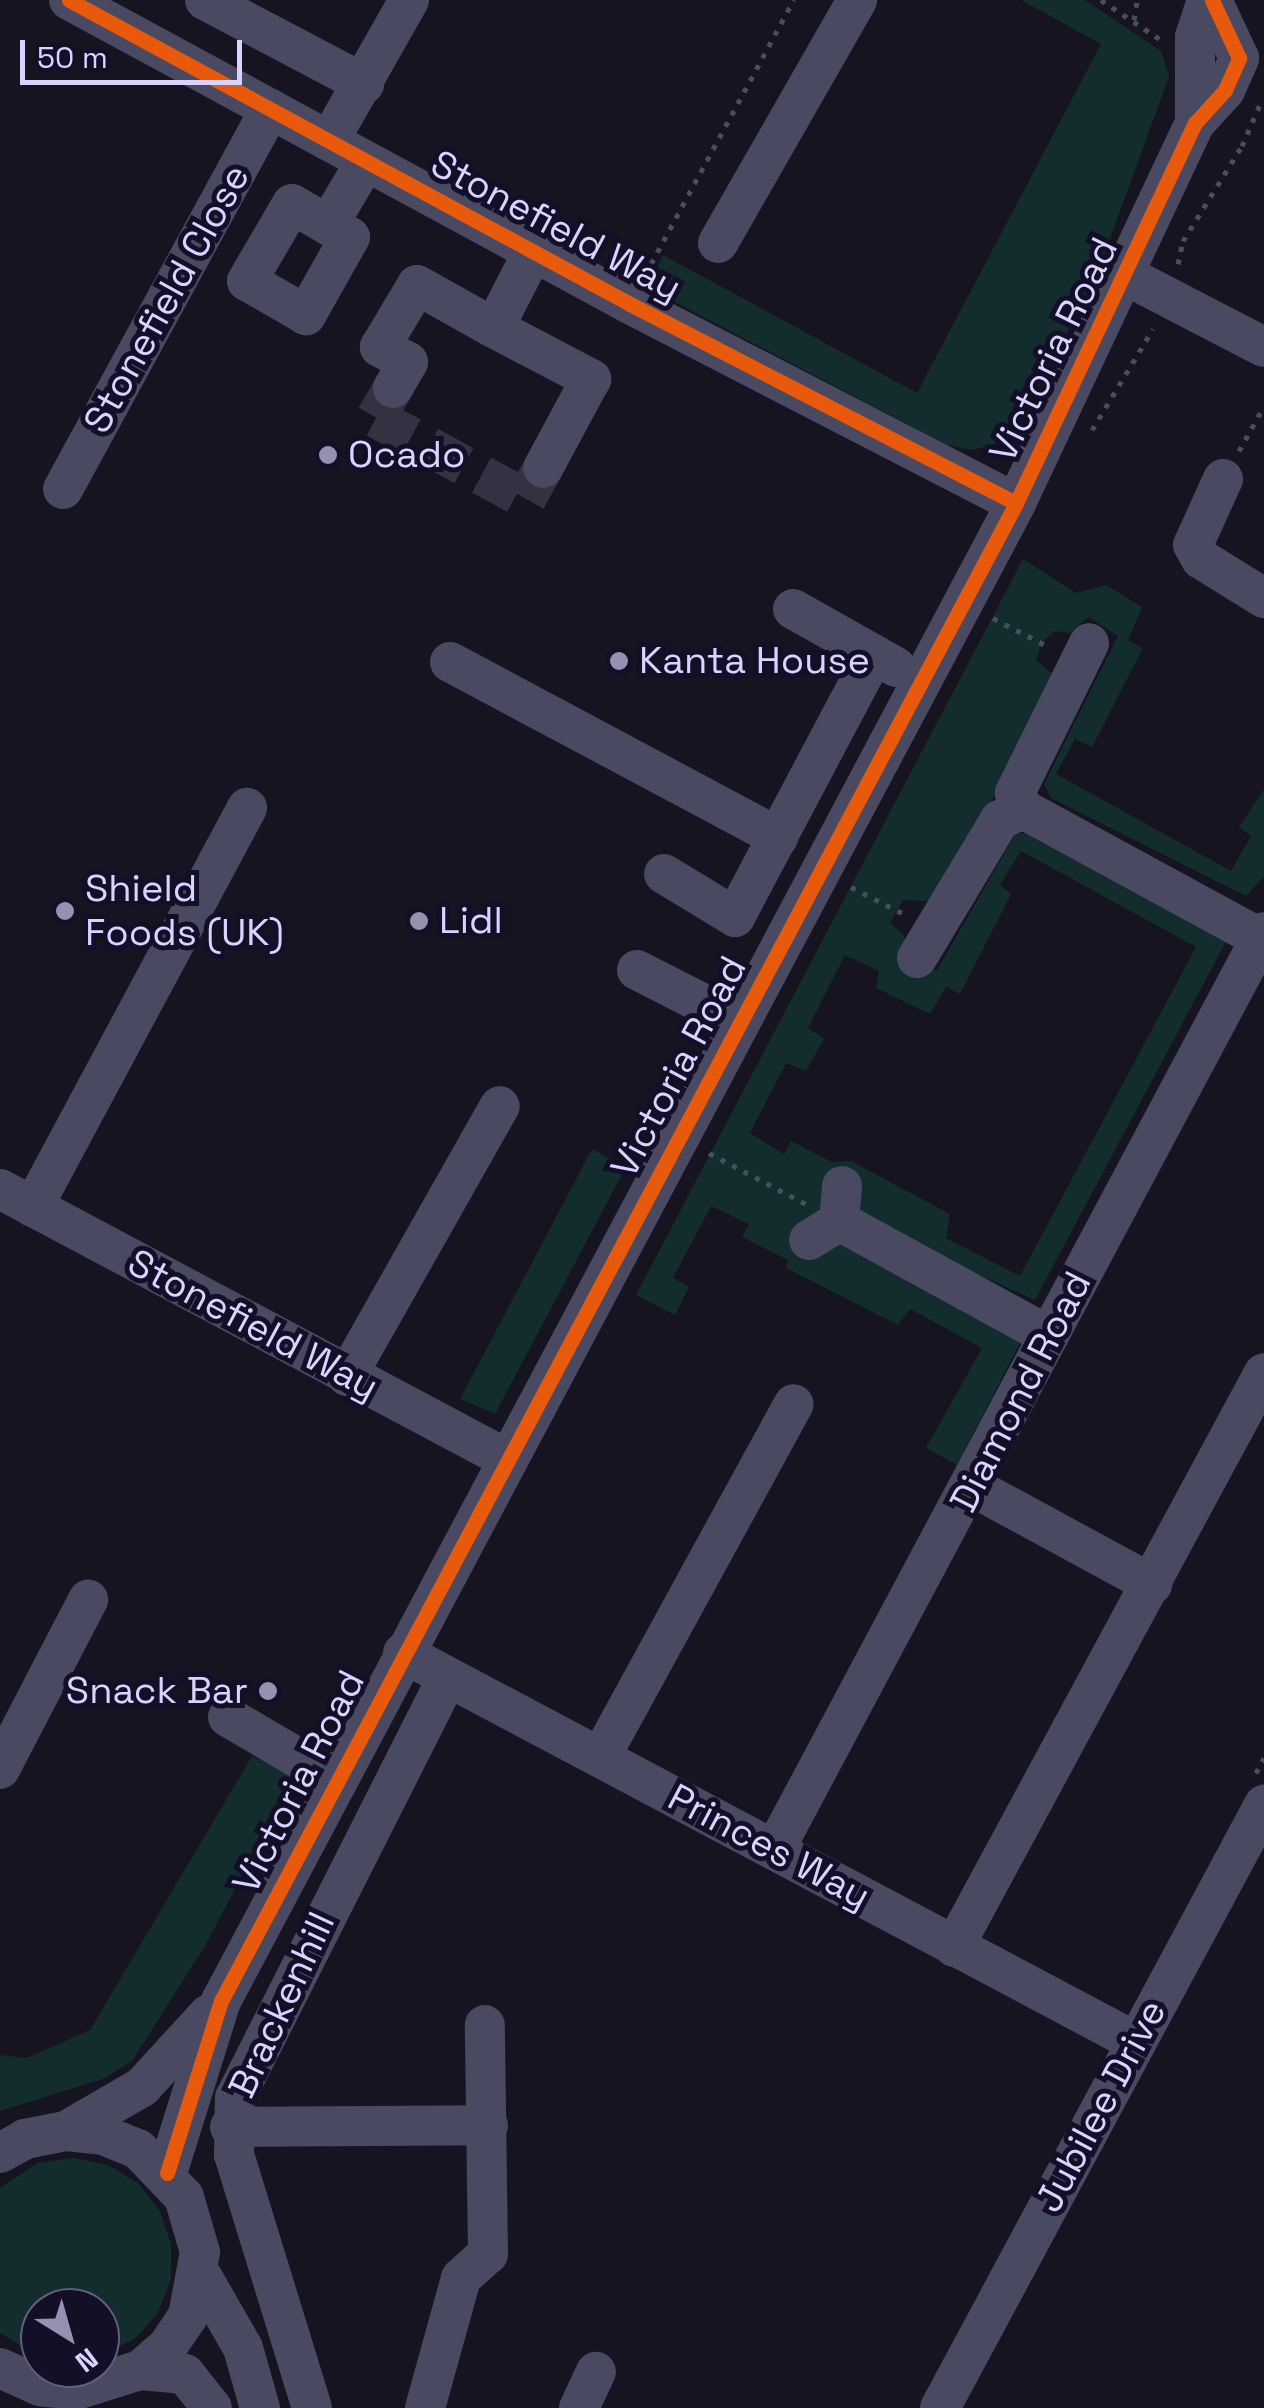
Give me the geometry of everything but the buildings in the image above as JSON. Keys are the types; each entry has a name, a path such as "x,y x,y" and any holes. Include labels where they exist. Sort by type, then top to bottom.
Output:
{"street":[{"name":"Stonefield Way","path":"69,0 630,304 1016,503"},
{"path":"205,0 364,84"},
{"path":"329,141 410,0"},
{"path":"718,243 857,0"},
{"name":"Victoria Road","path":"167,2173 222,2002 403,1653 1016,503 1127,276 1195,123 1194,54 1209,0"},
{"name":"Stonefield Close","path":"64,488 270,110"},
{"path":"351,238 366,160"},
{"path":"494,328 533,252"},
{"path":"1127,276 1264,347"},
{"path":"393,388 408,362 380,348 417,285 591,380 543,468"},
{"path":"1223,480 1194,544 1222,576 1264,598"},
{"path":"793,609 921,681"},
{"path":"1072,640 1014,792 1023,809 1262,935"},
{"path":"664,874 735,916 874,654"},
{"path":"450,662 778,837"},
{"path":"16,1198 247,808"},
{"path":"926,944 1000,820 1023,809"},
{"name":"Diamond Road","path":"775,1850 973,1487 1262,935"},
{"path":"637,970 739,1022"},
{"path":"347,1376 500,1106"},
{"name":"Stonefield Way","path":"16,1198 507,1460"},
{"path":"830,1216 1049,1336"},
{"path":"954,1948 1264,1372"},
{"path":"601,1756 794,1404"},
{"path":"973,1487 1152,1584"},
{"path":"0,1770 88,1600"},
{"name":"Princes Way","path":"403,1653 1134,2041"},
{"name":"Brackenhill","path":"312,2408 230,2127 249,2066 447,1678"},
{"path":"228,1717 336,1782"},
{"name":"Jubilee Drive","path":"940,2408 1264,1805"},
{"name":"Victoria Road","path":"66,2131 142,2087 222,2002"},
{"path":"425,2408 461,2278 488,2254 486,2025"},
{"path":"230,2127 488,2125"},
{"path":"0,2154 25,2139 66,2131 121,2142 167,2173 195,2224 200,2273 188,2316 168,2346 140,2370"},
{"path":"200,2273 243,2348 260,2408"},
{"path":"0,2368 40,2386 76,2390"},
{"path":"36,2408 76,2390 140,2370 185,2374 212,2408"}],"path":[{"path":"630,304 794,0"},
{"path":"1134,20 1137,0"},
{"path":"1184,271 1178,266 1182,241 1242,146 1264,94"},
{"path":"1084,446 1146,332 1161,326"},
{"path":"1223,480 1264,406"},
{"path":"983,634 1000,603"},
{"path":"992,617 1045,649 1072,640"},
{"path":"856,871 849,886 926,944"},
{"path":"698,1168 707,1152 830,1216"}],"green space":[{"path":"1021,0 1085,0 1161,51 1169,77 1095,280 1010,440 972,450 947,445 648,288 663,255 917,393 1101,44"},
{"path":"1023,559 1076,593 1106,585 1142,607 1128,640 1143,648 1092,747 1075,739 1056,774 1231,871 1251,836 1239,827 1264,789 1264,877 1246,896 1051,798 1044,784 1118,636 1088,617 1070,633 1055,631 1042,642 1036,660 1057,678 938,902 903,900 890,923 903,934 920,970 937,970 1015,835 1030,831 1229,936 1035,1300 939,1257 843,1241 1022,1339 957,1465 926,1448 982,1348 910,1309 898,1325 786,1268 788,1260 742,1237 749,1224 711,1206 673,1278 689,1287 675,1315 636,1295","holes":["1021,851 1196,947 1020,1276 946,1238 950,1214 851,1161 832,1162 791,1141 784,1154 750,1133 786,1063 806,1071 824,1039 808,1028 845,955 879,971 876,988 930,1014 946,987 960,994 1011,894 1000,885"]},
{"path":"592,1149 626,1167 495,1414 460,1399"},
{"path":"252,1756 295,1776 205,1946 132,2061 103,2079 0,2111 0,2055 27,2058 90,2030"},
{"path":"73,2158 108,2165 138,2183 160,2211 171,2244 171,2279 158,2313 137,2337 120,2346 120,2288 20,2288 20,2345 0,2333 0,2188 38,2163"}],"tunnel":[{"path":"393,388 376,418 526,499 543,468"}],"cycle path":[{"path":"69,0 630,304 1016,503"},
{"path":"167,2173 221,2001 1016,503 1195,123 1225,90 1239,58 1212,0"}],"place":[{"name":"Ocado","path":"328,455"},
{"name":"Kanta House","path":"619,661"},
{"name":"Shield Foods (UK)","path":"65,911"},
{"name":"Lidl","path":"419,921"},
{"name":"Snack Bar","path":"268,1691"}]}
